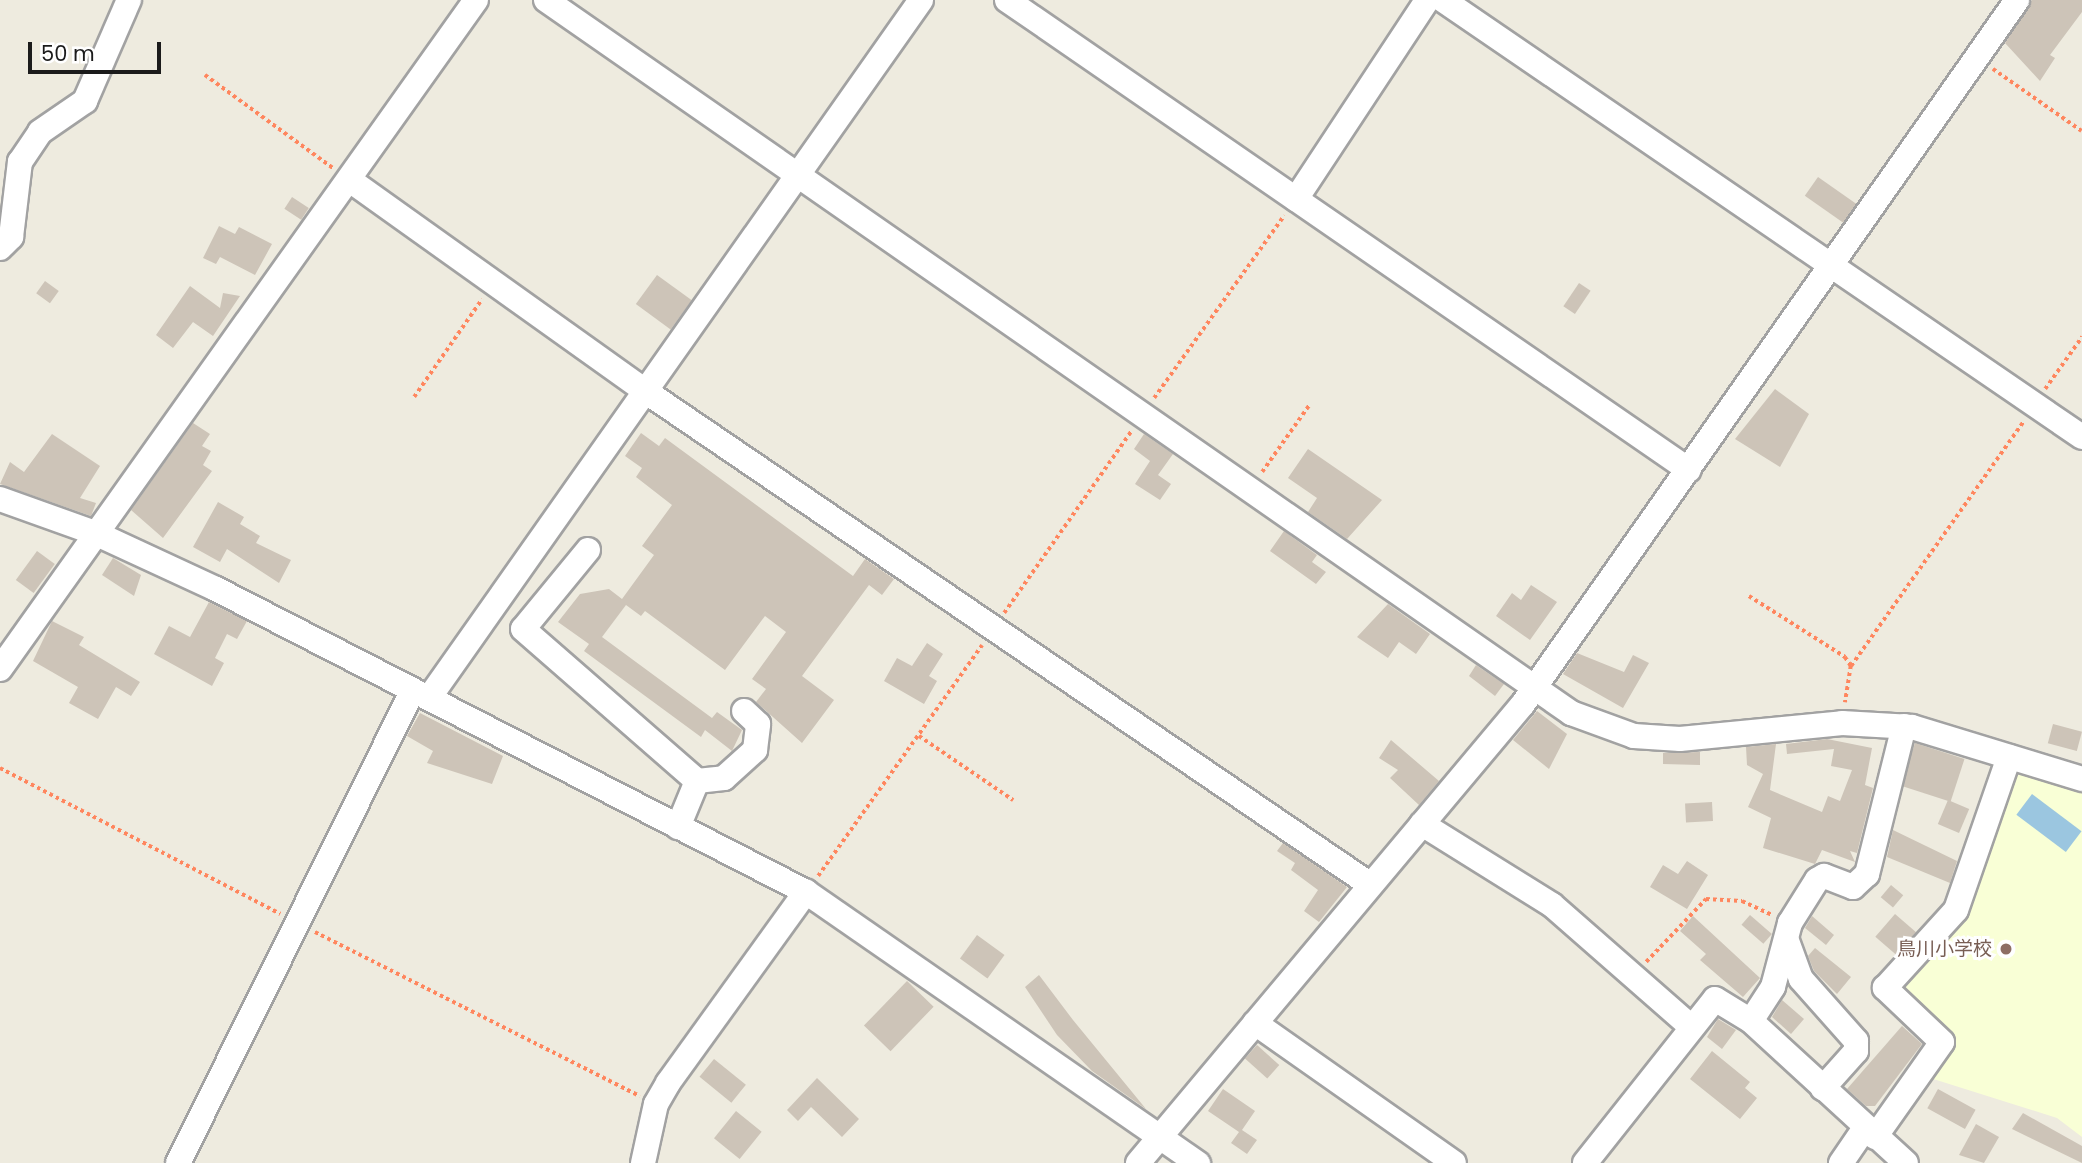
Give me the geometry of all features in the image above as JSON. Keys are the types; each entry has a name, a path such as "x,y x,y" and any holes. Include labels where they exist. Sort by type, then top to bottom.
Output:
{"street":[{"path":"0,248 11,237 20,162 40,132 85,102 129,0"},
{"path":"0,669 95,533 351,181 476,0"},
{"path":"546,0 800,174 1571,713 1634,736 1680,739 1842,723 1903,726 2082,779"},
{"path":"178,1163 299,924 421,694 648,393 921,0"},
{"path":"1007,0 1689,470"},
{"path":"1296,199 1427,0"},
{"path":"1443,0 2082,437"},
{"path":"1138,1163 1536,686 1834,266 2017,0"},
{"path":"351,181 648,393 1369,884"},
{"path":"0,499 95,533 421,694 806,892 1198,1163"},
{"path":"588,550 523,629 697,782 724,778 755,750 758,724 744,711"},
{"path":"1751,1021 1773,987 1788,931 1817,880 1824,876 1853,887 1867,874 1903,726"},
{"path":"1841,1163 1870,1132 1942,1042 1885,988 1956,910 2008,757"},
{"path":"678,827 697,782"},
{"path":"1422,824 1552,905 1690,1026"},
{"path":"643,1163 656,1104 806,892"},
{"path":"1788,931 1801,979 1856,1041 1856,1051 1823,1088"},
{"path":"1585,1163 1690,1026 1719,996 1751,1021 1906,1163"},
{"path":"1255,1023 1454,1163"}],"path":[{"path":"1977,57 2082,131"},
{"path":"205,75 351,181"},
{"path":"806,892 919,736 1296,199"},
{"path":"414,397 493,282"},
{"path":"1842,723 1851,666 2082,337"},
{"path":"1251,488 1310,404"},
{"path":"1749,597 1851,666"},
{"path":"919,736 1013,800"},
{"path":"0,768 299,924 656,1104"},
{"path":"1634,976 1706,899 1742,901 1788,931"}],"shaded area":[{"name":"鳥川小学校","path":"2015,771 2082,784 2082,1137 2057,1118 1927,1077 1951,1043 1895,987 1965,911"}],"water":[{"path":"2032,794 2082,831 2066,852 2016,815"}],"building":[{"path":"2032,0 2082,0 2082,12 2050,55 2055,58 2040,81 2005,43"},
{"path":"1818,177 1857,204 1843,223 1805,196"},
{"path":"292,197 309,208 301,220 284,209"},
{"path":"219,226 235,234 239,227 272,244 255,275 220,257 216,264 203,258"},
{"path":"657,275 692,300 671,329 636,304"},
{"path":"45,281 59,291 50,303 36,293"},
{"path":"1579,283 1591,291 1575,314 1563,306"},
{"path":"190,286 220,308 223,293 240,296 213,336 193,322 173,348 156,335"},
{"path":"1775,389 1809,414 1780,467 1735,439"},
{"path":"193,423 210,434 202,446 211,451 203,465 212,471 163,538 131,510"},
{"path":"641,433 659,446 665,438 853,576 865,559 894,579 882,595 869,585 802,676 834,700 802,743 756,702 766,689 752,679 786,632 765,616 725,670 645,611 641,616 626,605 602,637 712,718 717,712 742,730 732,751 705,730 701,737 584,651 589,644 558,622 580,594 609,589 622,599 654,555 642,546 672,505 636,477 642,468 625,456"},
{"path":"52,434 100,466 80,498 96,503 91,516 0,484 10,462 24,472"},
{"path":"1144,434 1173,454 1158,475 1171,484 1160,500 1135,484 1150,461 1134,449"},
{"path":"1308,449 1382,500 1347,539 1308,512 1317,498 1288,478"},
{"path":"218,502 244,517 240,524 260,536 256,543 291,560 279,583 227,549 220,562 193,547"},
{"path":"1284,531 1317,555 1312,562 1326,572 1316,584 1270,551"},
{"path":"37,551 55,564 34,593 16,580"},
{"path":"113,558 141,575 134,596 102,575"},
{"path":"1531,585 1557,602 1530,640 1496,616 1512,593 1521,600"},
{"path":"209,602 247,621 237,639 227,634 215,658 224,663 212,686 154,654 169,626 190,637"},
{"path":"1388,604 1430,634 1416,654 1399,642 1388,658 1357,637"},
{"path":"52,621 84,637 79,645 140,682 131,696 116,687 98,719 69,703 78,687 33,661"},
{"path":"927,643 943,654 929,676 937,681 924,704 884,681 897,658 912,666"},
{"path":"1577,653 1624,672 1633,655 1649,663 1623,708 1563,674"},
{"path":"1476,665 1504,684 1495,696 1469,676"},
{"path":"1537,711 1567,734 1549,769 1513,740"},
{"path":"420,713 503,756 492,784 427,763 433,751 407,736"},
{"path":"2053,724 2082,732 2077,751 2048,743"},
{"path":"1827,739 1872,748 1865,785 1873,788 1857,853 1850,851 1855,862 1822,850 1815,864 1763,848 1771,818 1748,807 1763,774 1747,765 1746,747 1776,744 1770,790 1822,812 1828,796 1840,801 1852,770 1831,766 1834,749 1787,754 1786,744"},
{"path":"1391,740 1439,781 1419,805 1390,778 1398,770 1379,758"},
{"path":"1915,743 1964,759 1951,802 1901,786"},
{"path":"1700,752 1700,765 1663,764 1663,753"},
{"path":"1948,800 1969,809 1959,833 1938,824"},
{"path":"1712,802 1713,821 1686,822 1685,803"},
{"path":"1893,830 1957,861 1950,883 1887,857"},
{"path":"1283,843 1347,887 1319,922 1304,911 1318,890 1291,870 1295,863 1277,851"},
{"path":"1687,861 1708,875 1687,909 1650,887 1663,865 1678,874"},
{"path":"1891,885 1903,895 1893,908 1881,897"},
{"path":"1895,914 1916,932 1896,955 1875,937"},
{"path":"1750,915 1772,934 1763,944 1741,925"},
{"path":"1693,916 1760,978 1743,997 1700,960 1706,954 1680,931"},
{"path":"1812,916 1834,935 1826,945 1805,928"},
{"path":"977,935 1005,955 987,978 960,958"},
{"path":"1815,948 1851,977 1837,994 1814,971 1808,956"},
{"path":"1039,975 1146,1109 1092,1071 1057,1035 1025,987"},
{"path":"907,981 934,1007 891,1051 864,1026"},
{"path":"1782,1000 1804,1019 1791,1034 1772,1017"},
{"path":"1718,1019 1736,1030 1722,1049 1707,1037"},
{"path":"1902,1026 1922,1044 1875,1106 1866,1106 1847,1089"},
{"path":"1257,1045 1279,1065 1267,1078 1245,1058"},
{"path":"1712,1051 1750,1082 1745,1088 1757,1098 1740,1119 1690,1079"},
{"path":"714,1059 746,1085 731,1103 700,1077"},
{"path":"817,1078 859,1119 842,1137 811,1107 798,1121 787,1110"},
{"path":"1223,1089 1255,1111 1242,1130 1257,1140 1247,1154 1231,1143 1239,1132 1208,1111"},
{"path":"1938,1089 1976,1110 1965,1129 1927,1108"},
{"path":"736,1111 762,1132 740,1159 714,1138"},
{"path":"2023,1113 2082,1146 2082,1163 2012,1129"},
{"path":"1976,1124 1999,1137 1984,1163 1959,1155"}],"place":[{"name":"鳥川小学校","path":"2006,949"}]}
